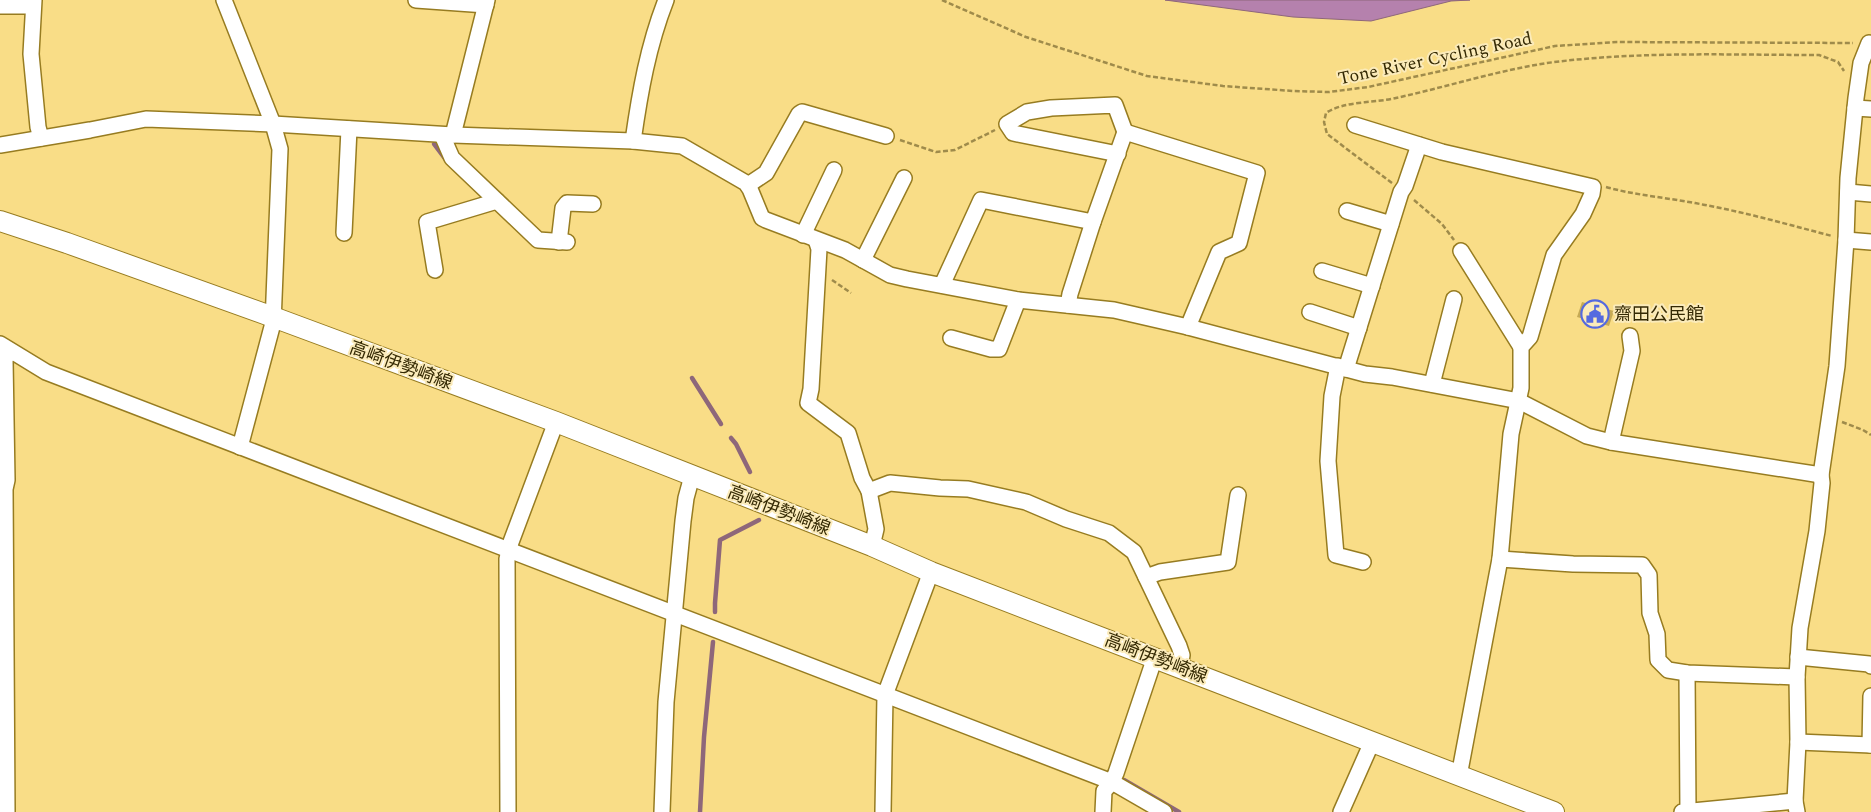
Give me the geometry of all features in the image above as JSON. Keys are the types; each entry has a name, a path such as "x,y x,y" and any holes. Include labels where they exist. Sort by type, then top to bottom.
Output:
{"main road":[{"name":"高崎伊勢崎線","path":"0,221 68,243 273,317 556,422 872,546 931,572 1554,812"}],"street":[{"path":"224,0 273,124 280,149 273,317 240,448"},
{"path":"416,0 487,2 448,135 452,158 538,240 563,242 564,208 567,203 593,204"},
{"path":"633,141 648,54 666,0"},
{"path":"0,6 33,3 31,54 38,127 41,138"},
{"path":"1687,673 1685,811 1796,806 1796,751 1798,742 1797,677 1800,628 1818,531 1821,475 1837,366 1855,103 1863,43"},
{"path":"1855,103 1871,109"},
{"path":"1068,305 1093,222 1118,154 1125,132 1115,105 1051,108 1027,112 1007,124 1013,133 1118,154"},
{"path":"748,185 766,173 799,114 802,112 886,136"},
{"path":"0,145 146,119 273,124 448,135 633,141 682,146 748,185 762,218 845,250 890,275 1018,300 1114,310 1188,327 1365,374 1432,384 1518,401 1587,436 1611,442 1821,475"},
{"path":"1355,125 1419,145 1592,186 1592,194 1583,214 1554,255 1530,337 1521,347"},
{"path":"344,233 349,129"},
{"path":"1125,132 1257,173 1239,243 1219,252 1188,327"},
{"path":"1363,562 1336,555 1328,461 1332,396 1359,328 1401,192 1405,186 1419,145"},
{"path":"810,237 834,170"},
{"path":"863,260 904,178"},
{"path":"1848,192 1871,194"},
{"path":"942,285 981,200 1093,222"},
{"path":"435,270 427,222 497,201"},
{"path":"1347,211 1391,224"},
{"path":"810,237 819,249 811,389 808,403 848,433 862,478 869,490 876,529 872,546"},
{"path":"1846,240 1871,242"},
{"path":"1459,776 1500,559 1511,434 1521,388 1521,347 1462,251"},
{"path":"1322,271 1372,286"},
{"path":"1432,384 1454,299"},
{"path":"951,338 991,350 999,349 1018,300"},
{"path":"1310,312 1359,328"},
{"path":"1611,442 1632,351 1630,336"},
{"path":"5,347 46,372 1112,782 1164,812"},
{"path":"5,347 7,812"},
{"path":"508,812 508,550 556,422"},
{"path":"662,812 666,702 683,521 686,498 692,476"},
{"path":"869,490 890,483 968,489 1026,502 1066,519 1109,533 1134,552 1179,646 1182,655 1180,668"},
{"path":"1146,577 1160,572 1228,562 1238,496"},
{"path":"1500,559 1642,566 1649,575 1650,613 1657,634 1658,660 1668,670 1687,673 1797,677"},
{"path":"883,812 885,695 931,572"},
{"path":"1798,657 1869,664 1871,666"},
{"path":"1104,812 1104,791 1112,782 1155,658"},
{"path":"1798,742 1870,745 1871,696"},
{"path":"1341,812 1372,742"}],"path":[{"name":"Tone River Cycling Road","path":"942,0 1026,37 1147,76 1223,86 1293,91 1329,92 1368,87 1555,46 1617,42 1863,43"},
{"path":"1462,251 1442,224 1408,195 1401,192 1395,185 1327,134 1324,122 1326,113 1338,108 1396,98 1433,88 1546,64 1644,54 1818,55 1838,62 1847,77 1855,103"},
{"path":"886,136 936,152 955,150 1007,124"},
{"path":"1592,186 1600,185 1641,196 1742,212 1846,240"},
{"path":"817,269 852,294"},
{"path":"1829,416 1871,435"}],"shaded area":[{"path":"1165,0 1470,0 1451,1 1371,21 1293,17"}],"building":[{"name":"齋田公民館","path":"1582,302 1614,311 1609,326 1577,317"}],"waterway":[{"path":"434,144 446,160"},
{"path":"692,378 721,424"},
{"path":"731,438 750,472"},
{"path":"715,612 720,540 759,520"},
{"path":"700,812 704,737 713,642"},
{"path":"1124,780 1179,812"}],"place":[{"name":"齋田公民館","path":"1595,314"}]}
